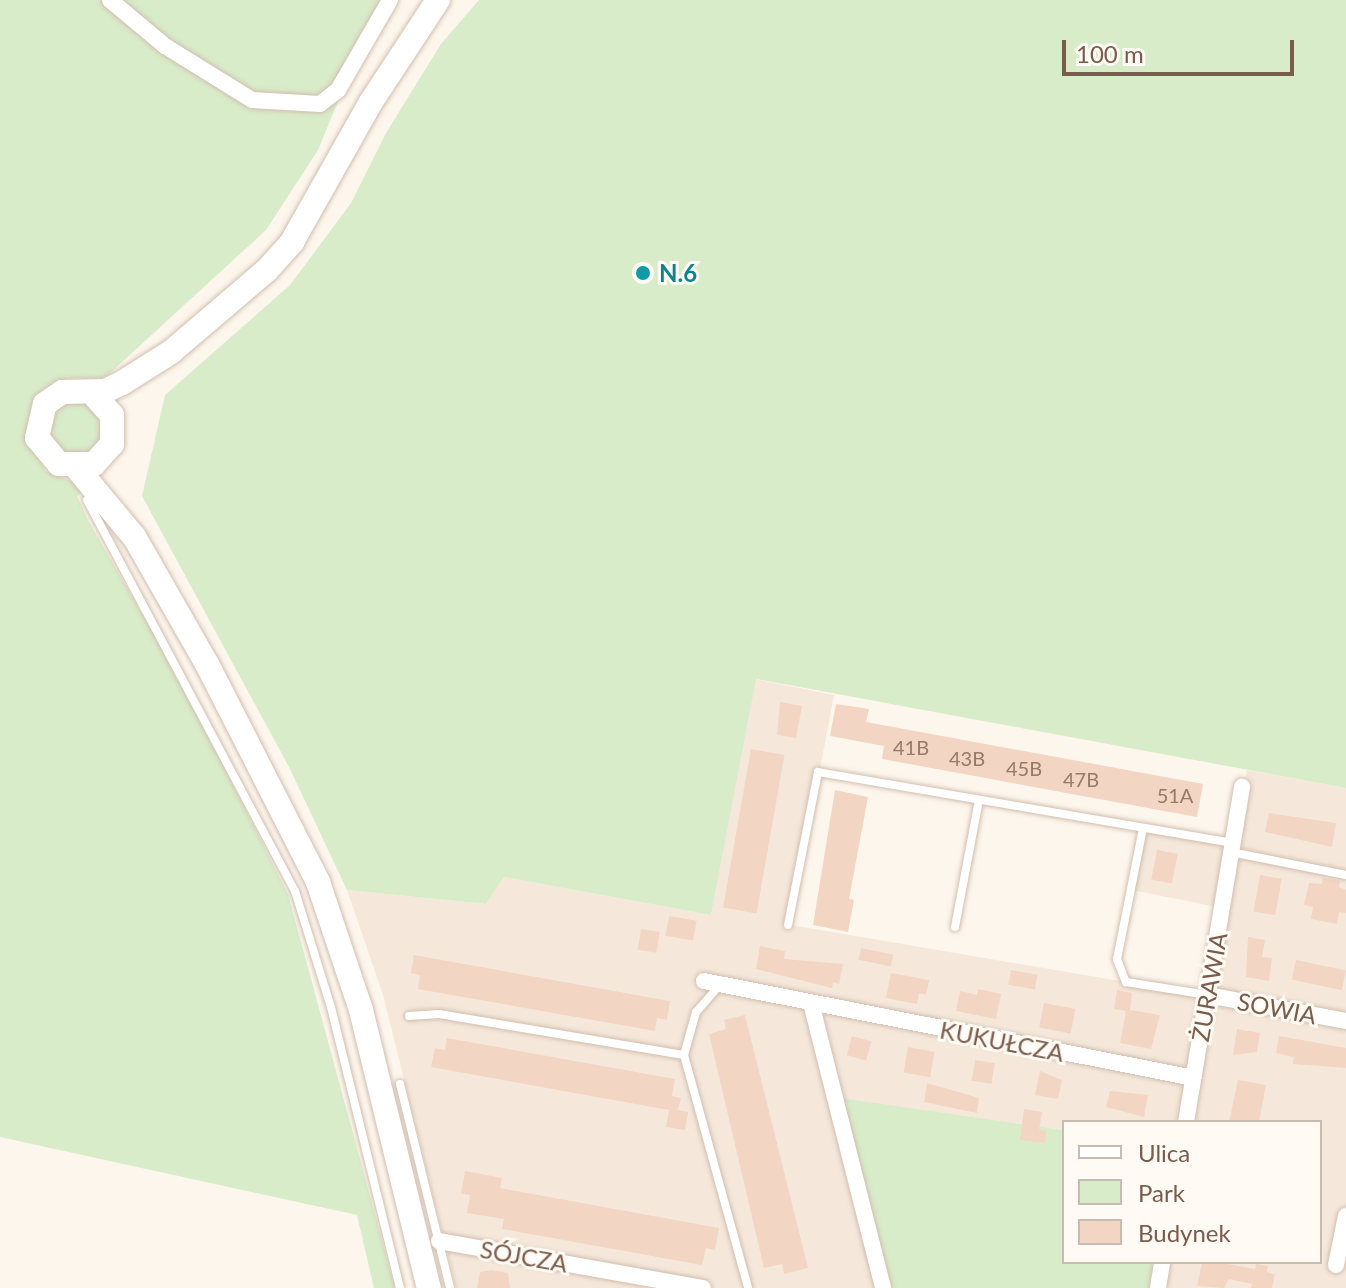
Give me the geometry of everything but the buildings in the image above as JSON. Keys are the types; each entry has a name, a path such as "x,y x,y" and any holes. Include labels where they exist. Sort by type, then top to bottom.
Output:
{"main road":[{"path":"92,393 122,383 171,352 237,299 292,242 438,0"},
{"path":"415,35 450,0"},
{"path":"114,422 171,352"},
{"path":"76,467 103,457 112,444 114,422 105,402 92,393 72,389 52,397 36,426 49,458 76,467 135,538"},
{"path":"103,457 135,538 207,664 318,882 361,1010 429,1288"}],"street":[{"path":"110,0 165,46 252,100 320,104 338,90 390,0"},
{"name":"ŻURAWIA","path":"1186,1120 1242,787"},
{"name":"KUKUŁCZA","path":"711,984 1193,1078"},
{"name":"SOWIA","path":"1208,995 1346,1021"},
{"path":"811,1003 883,1288"},
{"path":"1334,1264 1346,1216"},
{"name":"SÓJCZA","path":"439,1241 703,1288"},
{"path":"1158,1288 1162,1264"}],"lane":[{"path":"87,500 295,891 331,1007 400,1288"},
{"path":"788,925 818,772 1143,828 1346,875"},
{"path":"955,927 979,800"},
{"path":"1143,828 1117,959 1126,982 1208,995"},
{"path":"711,984 696,1012 684,1055 748,1288"},
{"path":"409,1016 439,1014 684,1055"},
{"path":"400,1084 450,1288"}],"shaded area":[{"path":"755,679 834,695 791,925 1208,996 1222,908 1132,890 1143,827 1233,843 1247,770 1346,788 1346,1288 1149,1288 1153,1264 1322,1264 1322,1120 1062,1120 1062,1130 827,1097 874,1288 456,1288 383,995 347,890 486,904 504,877 711,915"}],"green space":[{"path":"0,0 380,0 318,150 266,230 109,374 111,379 67,378 43,389 32,404 26,436 46,471 88,488 77,496 89,522 184,687 288,894 395,1288 374,1288 357,1215 0,1137"},
{"path":"479,0 1346,0 1346,788 756,679 711,915 504,877 486,904 347,890 289,767 142,496 165,395 290,285 351,203 386,133 441,44"},
{"path":"76,401 95,409 103,428 95,447 76,455 57,447 49,428 57,409"},
{"path":"826,1096 1062,1130 1062,1264 1153,1264 1149,1288 874,1288"}],"place":[{"name":"N.6","path":"643,273"}]}
